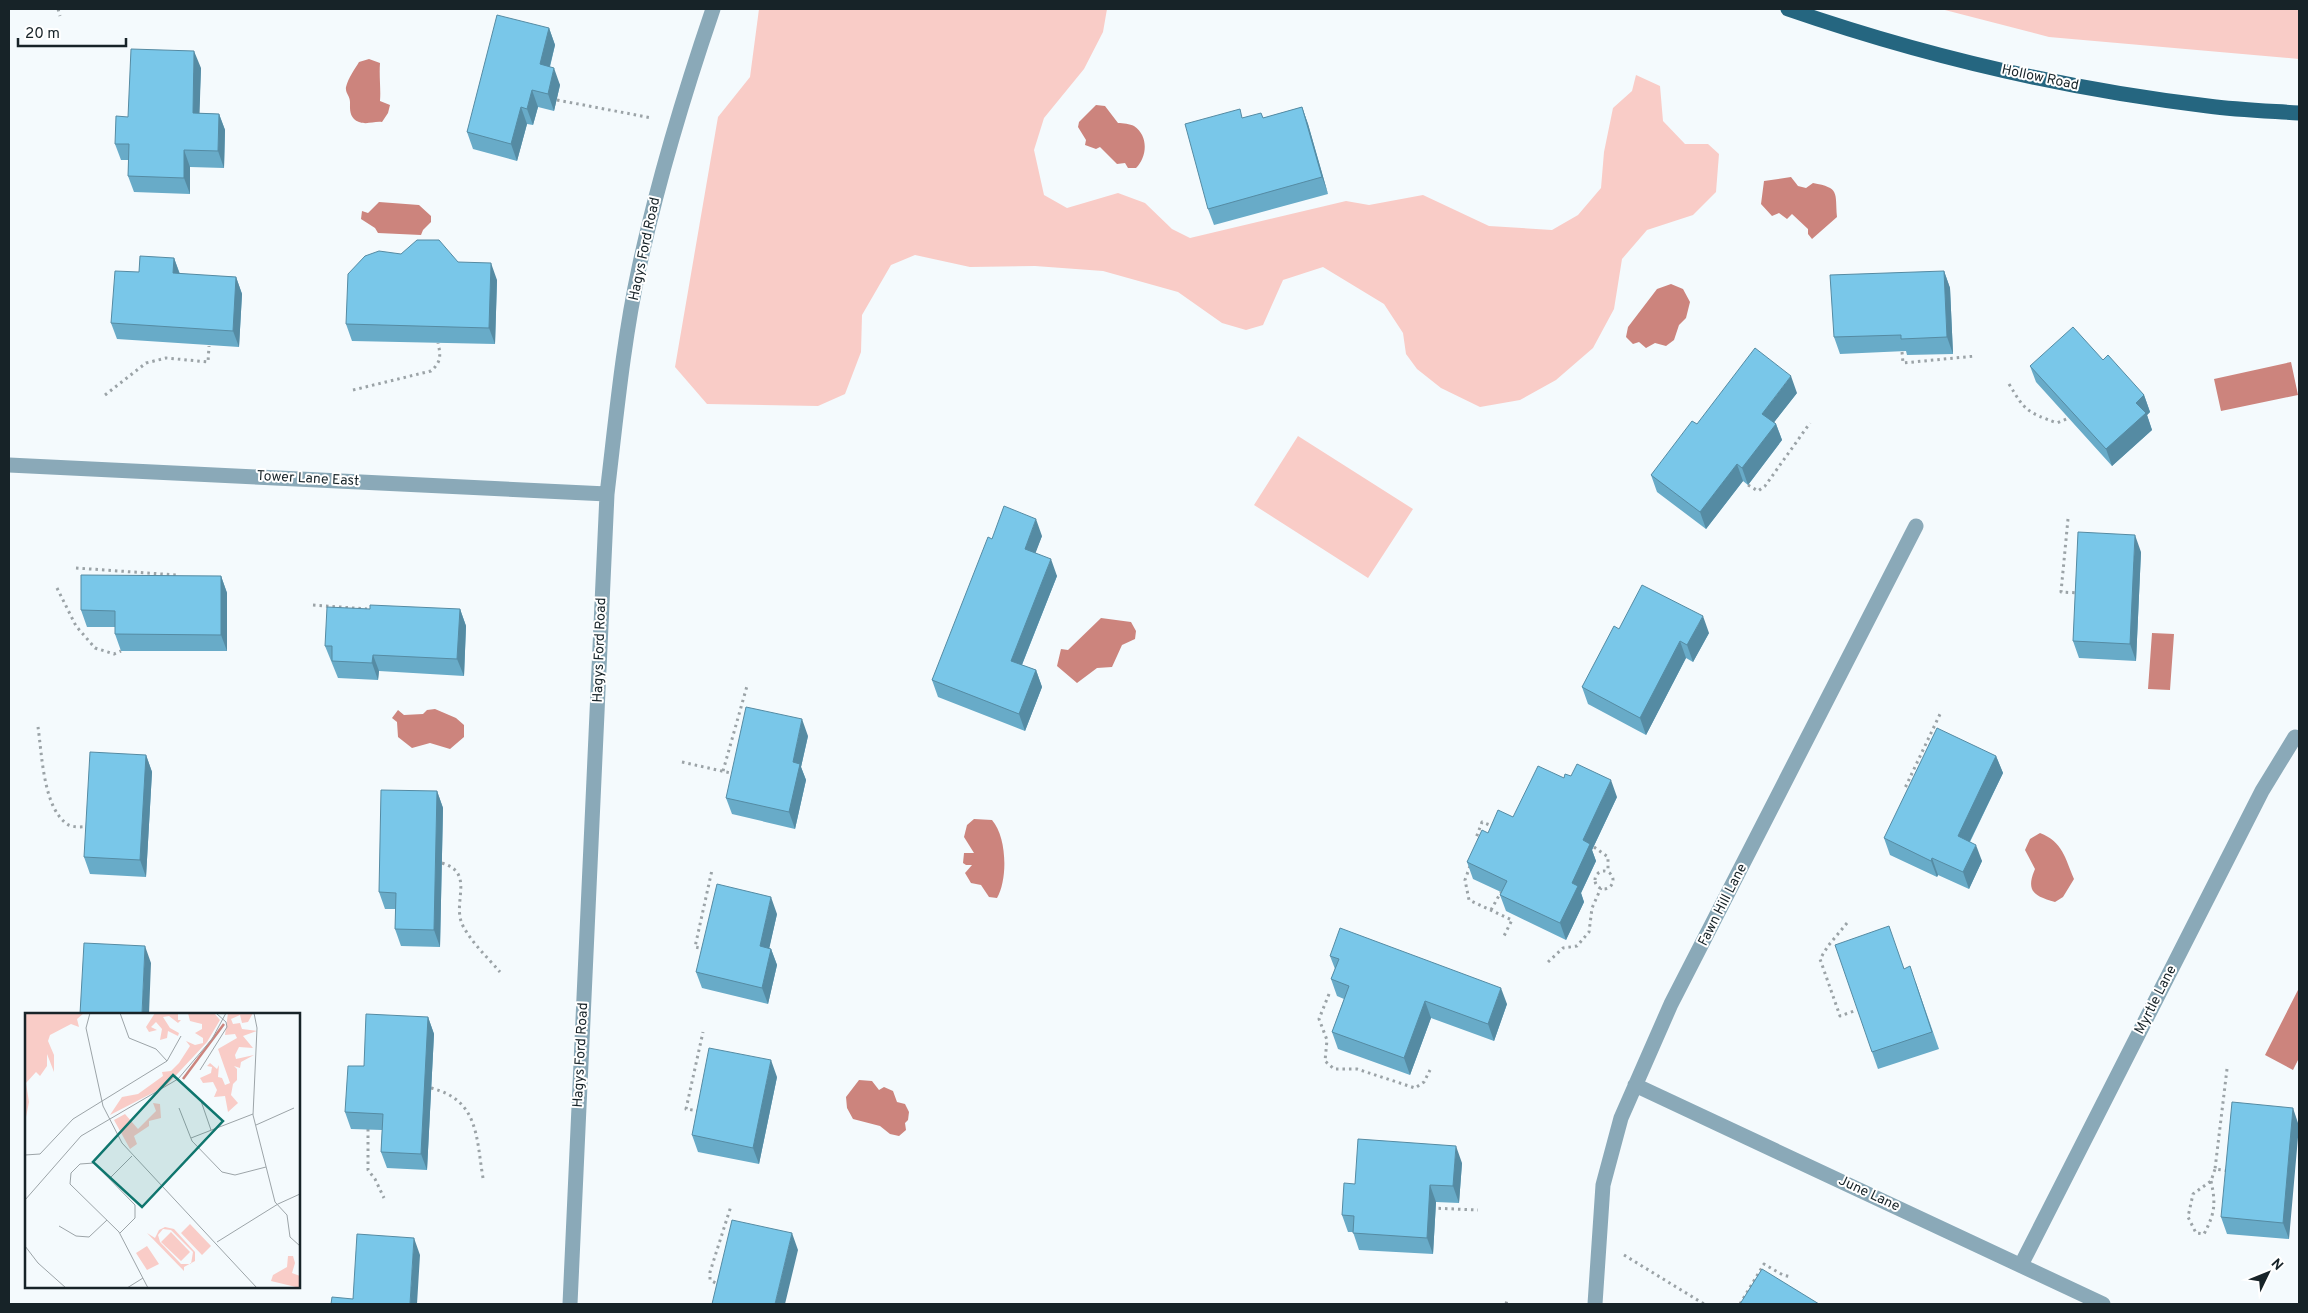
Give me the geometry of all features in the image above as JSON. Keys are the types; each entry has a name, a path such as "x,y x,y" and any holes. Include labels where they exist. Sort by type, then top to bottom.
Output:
{"main road":[{"name":"Hollow Road","path":"1788,9 1848,30 2032,78 2117,94 2210,106 2299,113"}],"street":[{"name":"Hagys Ford Road","path":"570,1304 607,494 622,371 638,270 676,123 713,9"},
{"name":"Tower Lane East","path":"9,464 607,494"},
{"name":"Fawn Hill Lane","path":"1595,1304 1603,1185 1621,1118 1671,1004 1916,526"},
{"name":"Myrtle Lane","path":"2021,1265 2262,791 2295,736"},
{"name":"June Lane","path":"1635,1085 2103,1304"}],"path":[{"path":"58,9 60,16"},
{"path":"556,100 676,123"},
{"path":"353,390 431,371 438,364 441,356 438,343"},
{"path":"105,395 146,363 166,358 208,362 209,346"},
{"path":"1902,352 1903,363 1976,356"},
{"path":"2009,384 2019,401 2031,414 2058,423 2069,418"},
{"path":"1748,485 1758,490 1765,486 1810,423"},
{"path":"2068,518 2061,592 2082,593"},
{"path":"76,568 176,575 176,584"},
{"path":"56,588 76,626 95,648 114,654 121,651"},
{"path":"313,606 369,609"},
{"path":"723,771 747,686"},
{"path":"1912,791 1905,788 1941,712"},
{"path":"38,727 47,788 53,806 67,824 80,828 93,826"},
{"path":"682,762 740,776"},
{"path":"1478,849 1481,841 1476,838 1482,822 1502,831"},
{"path":"1594,847 1608,857 1608,872 1612,876 1612,884 1608,888 1601,888 1597,885 1596,877 1600,872 1608,872"},
{"path":"442,863 456,869 460,877 460,915 463,926 500,972"},
{"path":"1471,864 1465,880 1469,900 1512,920 1503,938"},
{"path":"711,950 695,947 712,870"},
{"path":"1548,962 1563,948 1577,946 1589,932 1592,908 1601,888"},
{"path":"1492,910 1501,892"},
{"path":"1847,923 1820,959 1840,1016 1857,1010"},
{"path":"1330,994 1319,1019 1327,1040 1325,1062 1334,1069 1357,1069 1415,1088 1424,1082 1430,1070"},
{"path":"704,1032 686,1108 706,1113"},
{"path":"2211,1181 2215,1201 2213,1216 2204,1234 2196,1233 2188,1217 2193,1194 2211,1181 2216,1170 2227,1069"},
{"path":"431,1088 444,1091 458,1099 467,1109 476,1134 483,1178"},
{"path":"368,1129 368,1170 375,1179 384,1198"},
{"path":"2216,1170 2233,1172"},
{"path":"727,1286 718,1286 710,1280 710,1272 731,1206"},
{"path":"1426,1208 1478,1210"},
{"path":"1598,1244 1629,1257 1704,1304"},
{"path":"1740,1304 1764,1264 1783,1275 1792,1277"}],"shaded area":[{"path":"759,9 1107,9 1103,32 1084,69 1044,118 1034,150 1044,195 1067,208 1118,193 1145,203 1172,229 1190,238 1346,201 1369,205 1423,195 1489,226 1552,230 1578,215 1601,188 1604,152 1613,108 1632,91 1636,75 1660,86 1663,121 1685,144 1708,144 1719,154 1716,192 1693,215 1647,230 1622,259 1614,309 1593,348 1556,380 1520,400 1480,407 1441,388 1417,369 1406,354 1403,333 1384,304 1323,267 1283,280 1263,325 1246,330 1222,323 1178,292 1103,271 1035,266 970,267 915,255 891,265 862,315 861,352 845,394 818,406 707,404 675,367 718,117 750,77"},
{"path":"1941,9 2299,9 2299,59 2049,37"},
{"path":"369,59 380,63 380,101 390,105 388,113 382,122 365,123 353,118 346,89 350,77 359,62"},
{"path":"1096,105 1105,106 1118,123 1134,126 1139,130 1145,147 1140,163 1136,168 1128,168 1125,163 1117,164 1100,147 1096,149 1085,145 1086,140 1078,127 1079,122"},
{"path":"1791,177 1798,186 1806,188 1813,183 1828,187 1832,189 1836,197 1837,217 1812,239 1808,234 1808,229 1792,214 1787,219 1779,213 1772,216 1761,204 1764,181"},
{"path":"379,202 419,205 431,216 431,222 421,235 378,233 375,228 361,219 362,211 368,213"},
{"path":"1671,284 1683,289 1690,302 1686,318 1679,325 1674,340 1666,346 1655,343 1646,348 1639,342 1633,344 1626,337 1628,327 1657,289"},
{"path":"2291,362 2298,395 2221,411 2214,379"},
{"path":"1298,436 1413,509 1368,578 1254,505"},
{"path":"1101,618 1131,622 1136,631 1135,639 1122,645 1112,667 1097,668 1077,683 1057,666 1061,649 1068,650"},
{"path":"2152,633 2174,634 2170,690 2148,689"},
{"path":"435,709 456,718 464,725 464,737 450,749 430,743 412,748 398,737 397,722 392,718 398,710 404,715 423,714 427,710"},
{"path":"974,819 992,820 1001,837 1004,869 1001,890 997,898 989,897 981,885 971,883 965,873 972,865 963,863 964,853 974,853 964,837 967,825"},
{"path":"2040,833 2054,841 2062,851 2074,879 2063,897 2055,902 2037,895 2032,888 2031,883 2035,869 2025,850 2030,839"},
{"path":"2299,988 2299,1058 2293,1070 2265,1055"},
{"path":"859,1080 872,1081 879,1090 884,1087 893,1091 897,1102 905,1104 909,1112 908,1120 905,1123 906,1130 899,1136 890,1134 880,1126 853,1119 847,1108 846,1097"}],"building":[{"path":"497,15 549,28 540,64 554,68 548,94 532,90 527,109 521,107 511,144 467,132"},
{"path":"131,49 194,51 193,113 219,114 218,151 184,150 184,178 128,176 129,144 115,144 116,116 128,117"},
{"path":"1302,107 1322,177 1208,209 1185,124 1240,109 1242,118 1261,113 1263,118"},
{"path":"417,240 439,240 458,262 491,263 489,328 346,324 348,274 365,256 379,251 401,254"},
{"path":"140,256 174,258 173,273 236,277 233,331 111,323 115,271 139,272"},
{"path":"1944,271 1947,337 1901,339 1901,335 1834,337 1830,275"},
{"path":"2073,327 2103,360 2108,355 2144,395 2136,403 2146,413 2106,449 2030,366"},
{"path":"1755,348 1791,376 1762,414 1776,424 1742,468 1737,464 1700,512 1651,475 1692,421 1697,424"},
{"path":"1004,506 1036,519 1025,549 1051,559 1011,661 1036,670 1019,714 932,680 988,537 992,539"},
{"path":"2078,532 2135,535 2130,644 2073,641"},
{"path":"81,575 221,576 221,635 115,634 115,611 81,610"},
{"path":"1642,585 1703,616 1687,645 1680,641 1640,718 1582,687 1614,626 1619,629"},
{"path":"370,605 460,609 457,659 373,655 372,663 332,661 332,646 325,646 327,607 370,609"},
{"path":"746,707 802,719 793,762 800,764 789,812 726,798"},
{"path":"1937,728 1996,756 1958,836 1976,845 1963,872 1932,858 1931,861 1884,838"},
{"path":"90,752 146,755 140,860 84,857"},
{"path":"1577,764 1611,780 1583,840 1590,844 1572,883 1578,886 1560,923 1500,895 1507,881 1467,862 1482,830 1488,833 1498,810 1513,817 1538,766 1564,778 1565,774 1571,776"},
{"path":"381,790 437,791 434,930 395,929 396,893 379,892"},
{"path":"717,884 771,897 760,946 771,949 762,988 696,972"},
{"path":"1889,926 1904,969 1910,966 1932,1032 1872,1052 1835,945"},
{"path":"1340,928 1501,988 1488,1024 1425,1001 1404,1058 1332,1032 1349,986 1331,979 1339,959 1330,956"},
{"path":"84,943 145,946 142,1013 80,1013"},
{"path":"366,1014 428,1017 421,1154 381,1152 383,1114 345,1112 348,1066 364,1066"},
{"path":"709,1048 771,1060 753,1148 692,1135"},
{"path":"2232,1102 2293,1108 2283,1223 2221,1217"},
{"path":"1358,1139 1456,1146 1453,1186 1430,1185 1427,1238 1353,1233 1354,1216 1342,1215 1344,1183 1355,1184"},
{"path":"732,1220 792,1233 775,1304 712,1304"},
{"path":"357,1234 414,1238 410,1304 331,1304 332,1297 353,1299"},
{"path":"1762,1269 1819,1304 1740,1304"}]}
